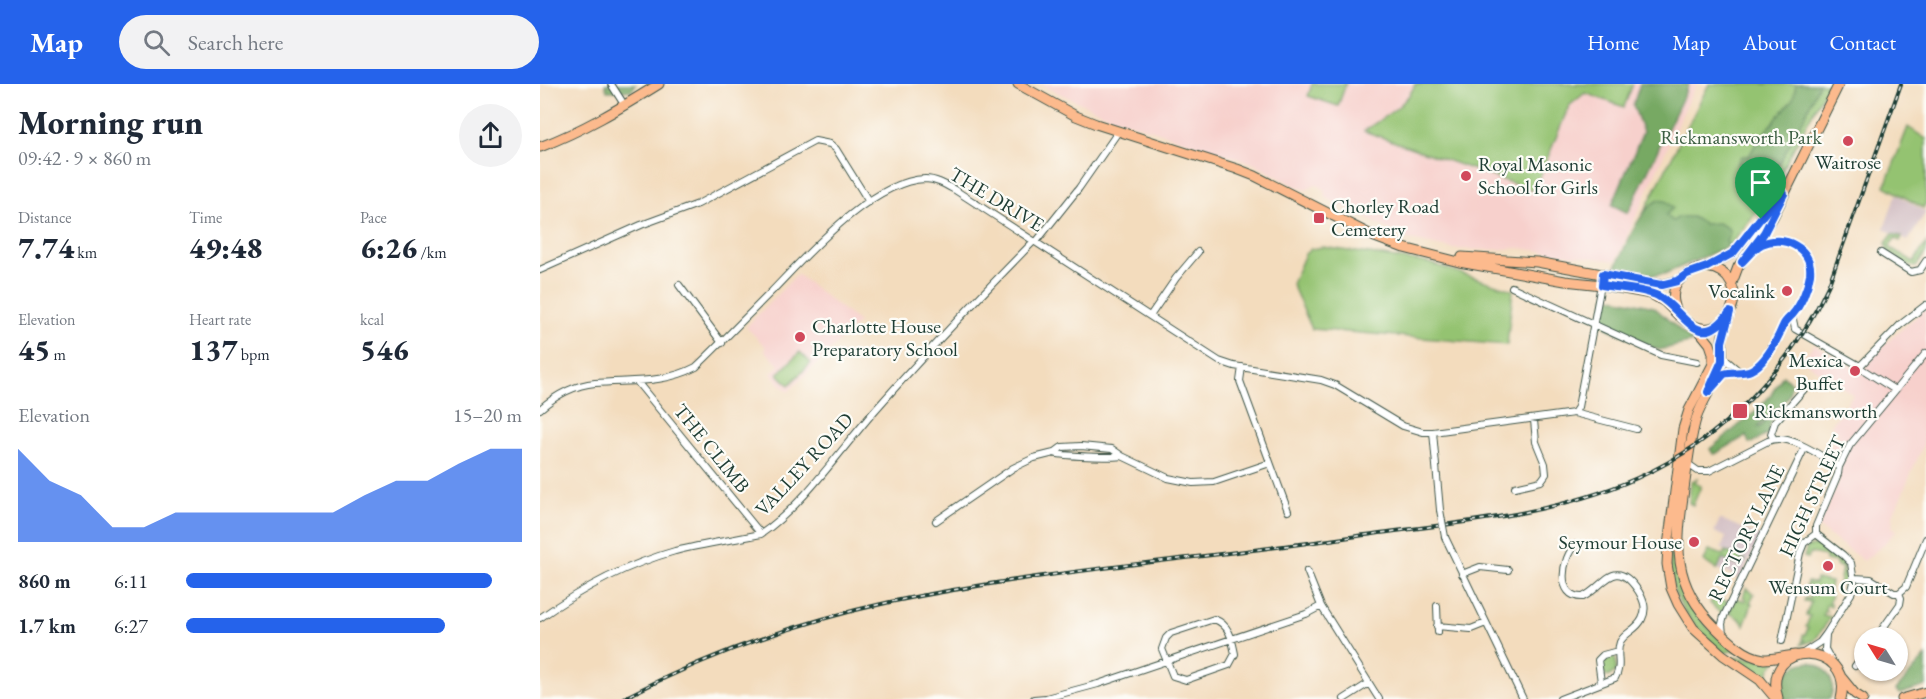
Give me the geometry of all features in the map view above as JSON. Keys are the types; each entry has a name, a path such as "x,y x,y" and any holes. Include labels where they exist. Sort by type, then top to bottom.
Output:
{"main road":[{"path":"540,147 579,131 659,84"},
{"path":"1018,84 1076,116 1118,132 1237,169 1387,242 1459,262 1658,296 1679,316 1698,329 1710,344 1713,353 1713,364 1689,410 1683,429 1668,546 1668,576 1678,604 1693,628 1723,655 1760,680 1777,699"},
{"path":"1732,283 1742,262 1764,233 1839,84"},
{"path":"1445,257 1537,262 1661,285 1677,281 1733,253 1767,210 1784,194"},
{"path":"1707,267 1723,272 1732,283 1734,303 1722,342 1723,355 1720,368 1696,418 1678,549 1680,568 1690,595 1702,614 1723,635 1753,657 1765,659 1799,654 1822,657 1834,667 1855,694 1863,699"},
{"path":"1677,281 1673,292 1675,309 1679,316"},
{"path":"1698,329 1712,329 1730,312"},
{"path":"1777,699 1777,675 1785,662 1799,654"},
{"path":"1840,676 1843,686 1841,699"},
{"path":"1902,699 1926,692"}],"street":[{"path":"611,84 625,106"},
{"name":"VALLEY ROAD","path":"540,618 587,587 652,558 702,545 761,534 799,499 878,407 1035,241 1079,188 1118,132"},
{"path":"540,270 641,225 698,204 815,141 830,144 836,149 869,202"},
{"name":"THE DRIVE","path":"540,409 560,395 593,383 638,382 687,372 696,367 829,234 869,202 892,188 911,181 930,179 955,190 1219,361 1321,380 1343,390 1412,430 1432,432 1574,413"},
{"path":"1708,392 1724,374 1751,370 1761,362 1781,332 1783,325 1801,302 1809,279 1810,264 1803,251 1788,242 1768,242 1758,246 1742,262"},
{"path":"1150,316 1176,278 1198,252"},
{"path":"1881,253 1908,271 1920,270 1926,261"},
{"path":"1603,274 1578,406 1574,413 1636,429"},
{"path":"679,285 722,343"},
{"path":"1512,287 1660,355 1697,362"},
{"path":"1860,366 1900,325 1926,305"},
{"path":"1792,315 1795,329 1860,366 1895,390"},
{"name":"HIGH STREET","path":"1782,641 1800,553 1804,543 1816,534 1816,526 1850,445 1926,353"},
{"path":"1723,355 1729,364 1740,371"},
{"path":"1242,367 1240,381 1287,511"},
{"name":"THE CLIMB","path":"638,382 761,534"},
{"path":"1774,439 1771,434 1775,422 1806,387"},
{"path":"1515,487 1541,482 1546,474 1545,464 1536,442 1534,420"},
{"path":"1432,432 1445,537 1523,699"},
{"path":"1688,464 1698,471 1709,471 1774,439 1783,439 1805,447 1839,467"},
{"path":"936,521 1013,468 1034,458 1054,453 1062,447 1112,449 1168,478 1193,483 1214,482 1270,463"},
{"name":"RECTORY LANE","path":"1723,635 1724,616 1805,447"},
{"path":"1799,654 1820,642 1826,634 1851,594 1854,578 1848,561 1816,534"},
{"path":"1899,593 1906,587 1926,539"},
{"path":"1560,699 1595,687 1601,682 1612,680 1620,666 1618,651 1623,637 1634,630 1643,617 1645,608 1630,581 1617,575 1607,577 1583,597 1570,593 1565,583 1564,566 1570,550 1575,545"},
{"path":"1462,574 1480,567 1508,570"},
{"path":"1306,571 1321,606 1379,699"},
{"path":"1854,578 1871,579 1899,593"},
{"path":"1884,627 1900,604 1899,593"},
{"path":"1034,699 1098,684 1306,614 1321,606"},
{"path":"1437,606 1437,629 1472,629 1486,623"},
{"path":"1217,620 1225,625 1232,639 1235,654 1229,665 1186,681 1171,675 1162,646 1168,635 1217,620"},
{"path":"1826,634 1825,649 1834,667"},
{"path":"1601,682 1598,660 1603,655 1618,651"},
{"path":"1344,699 1368,683"}],"shaded area":[{"name":"Royal Masonic School for Girls","path":"1039,84 1696,84 1616,261 1518,248 1453,249 1410,240 1326,198 1324,189 1315,184 1307,190 1297,187 1252,163 1109,116"},
{"path":"1896,194 1926,212 1908,241 1884,229"},
{"name":"Charlotte House Preparatory School","path":"797,274 859,322 788,392 771,374 779,365 764,350 766,347 746,327"},
{"path":"1926,308 1926,439 1893,515 1892,526 1896,531 1864,561 1818,527 1838,483 1842,456 1830,447 1839,433 1831,425 1853,395 1802,360 1814,344 1861,373 1879,349"},
{"path":"1720,519 1761,536 1739,582 1737,577 1718,569 1722,559 1746,560 1721,549 1726,537 1714,532"}],"green space":[{"path":"605,84 636,84 632,90 607,91"},
{"path":"1312,84 1346,84 1338,106 1308,96"},
{"path":"1415,84 1633,84 1624,107 1585,93 1569,106 1534,191 1364,131 1400,105"},
{"path":"1640,84 1689,84 1628,213 1612,205 1643,132 1633,105"},
{"name":"Rickmansworth Park","path":"1709,84 1828,84 1766,200 1729,246 1664,274 1651,275 1615,269"},
{"path":"1796,84 1819,84 1804,118 1761,197 1742,193 1738,173 1739,160 1742,156 1749,156 1757,142 1793,99"},
{"path":"1908,127 1926,139 1926,203 1923,208 1885,186"},
{"path":"1658,200 1666,201 1673,208 1666,215 1673,221 1679,217 1692,217 1705,224 1718,223 1728,228 1730,233 1726,242 1729,246 1664,274 1651,275 1615,269 1638,221 1644,212"},
{"path":"1893,234 1902,237 1900,241 1895,238 1889,247 1914,262 1926,243 1926,252 1916,267 1907,265 1887,250 1886,243"},
{"path":"1323,247 1429,263 1513,290 1507,345 1312,329 1292,284 1305,254 1311,249"},
{"path":"1606,296 1654,307 1693,342 1659,350 1609,329 1600,321"},
{"path":"800,352 811,363 789,385 778,374"},
{"path":"1783,375 1792,384 1788,396 1758,427 1773,414 1768,434 1752,443 1749,443 1746,436 1713,454 1710,449 1755,412 1770,396"},
{"path":"1697,479 1695,483 1701,486 1693,505 1689,503 1691,481"},
{"path":"1819,545 1843,564 1848,585 1839,584 1842,568 1836,565 1836,562 1826,560 1826,556 1810,553 1808,558 1804,557 1807,547"},
{"path":"1671,548 1680,584 1690,604 1710,630 1736,650 1724,653 1689,618 1672,584"},
{"path":"1709,550 1723,555 1725,551 1746,560 1741,559 1738,565 1722,559 1717,570 1704,561"},
{"path":"1816,579 1831,582 1829,593 1831,598 1828,602 1831,606 1826,605 1825,610 1828,612 1824,611 1823,615 1831,617 1815,640 1801,645 1805,642 1802,640 1808,628 1806,627 1810,616 1806,615 1811,602 1804,601 1805,598 1809,599 1812,587 1806,586 1807,582 1815,583"},
{"path":"1746,588 1754,594 1744,625 1740,619 1729,613 1736,598 1745,601 1743,597"},
{"path":"1717,594 1722,600 1728,602 1721,614 1710,603"},
{"path":"1610,655 1616,659 1616,671 1608,677 1603,673 1601,664"},
{"path":"1926,656 1926,686 1900,694 1896,690 1904,681 1908,681 1908,676"},
{"path":"1735,658 1777,659 1770,668 1766,683"},
{"path":"1811,662 1830,676 1832,693 1830,699 1784,699 1783,678 1797,665"}],"railway":[{"path":"622,699 686,669 753,642 855,610 890,602 1006,581 1500,517 1570,502 1637,478 1698,444 1725,422 1751,399 1795,345 1829,284 1901,84"}],"place":[{"name":"Waitrose","path":"1848,141"},
{"name":"Royal Masonic School for Girls","path":"1466,176"},
{"name":"Chorley Road Cemetery","path":"1319,218"},
{"name":"Vocalink","path":"1787,291"},
{"name":"Charlotte House Preparatory School","path":"800,337"},
{"name":"Mexica Buffet","path":"1855,371"},
{"name":"Rickmansworth","path":"1740,411"},
{"name":"Seymour House","path":"1694,542"},
{"name":"Wensum Court","path":"1828,566"}],"route":[{"path":"1784,194 1764,233 1742,262 1760,245 1782,241 1792,243 1806,255 1810,264 1809,279 1801,302 1783,325 1781,332 1761,362 1748,371 1724,374 1708,392 1722,361 1723,332 1730,312 1712,329 1698,329 1679,316 1658,296 1602,285 1603,274 1661,285 1677,281 1697,269 1707,267 1729,256 1761,219 1784,194"}]}
